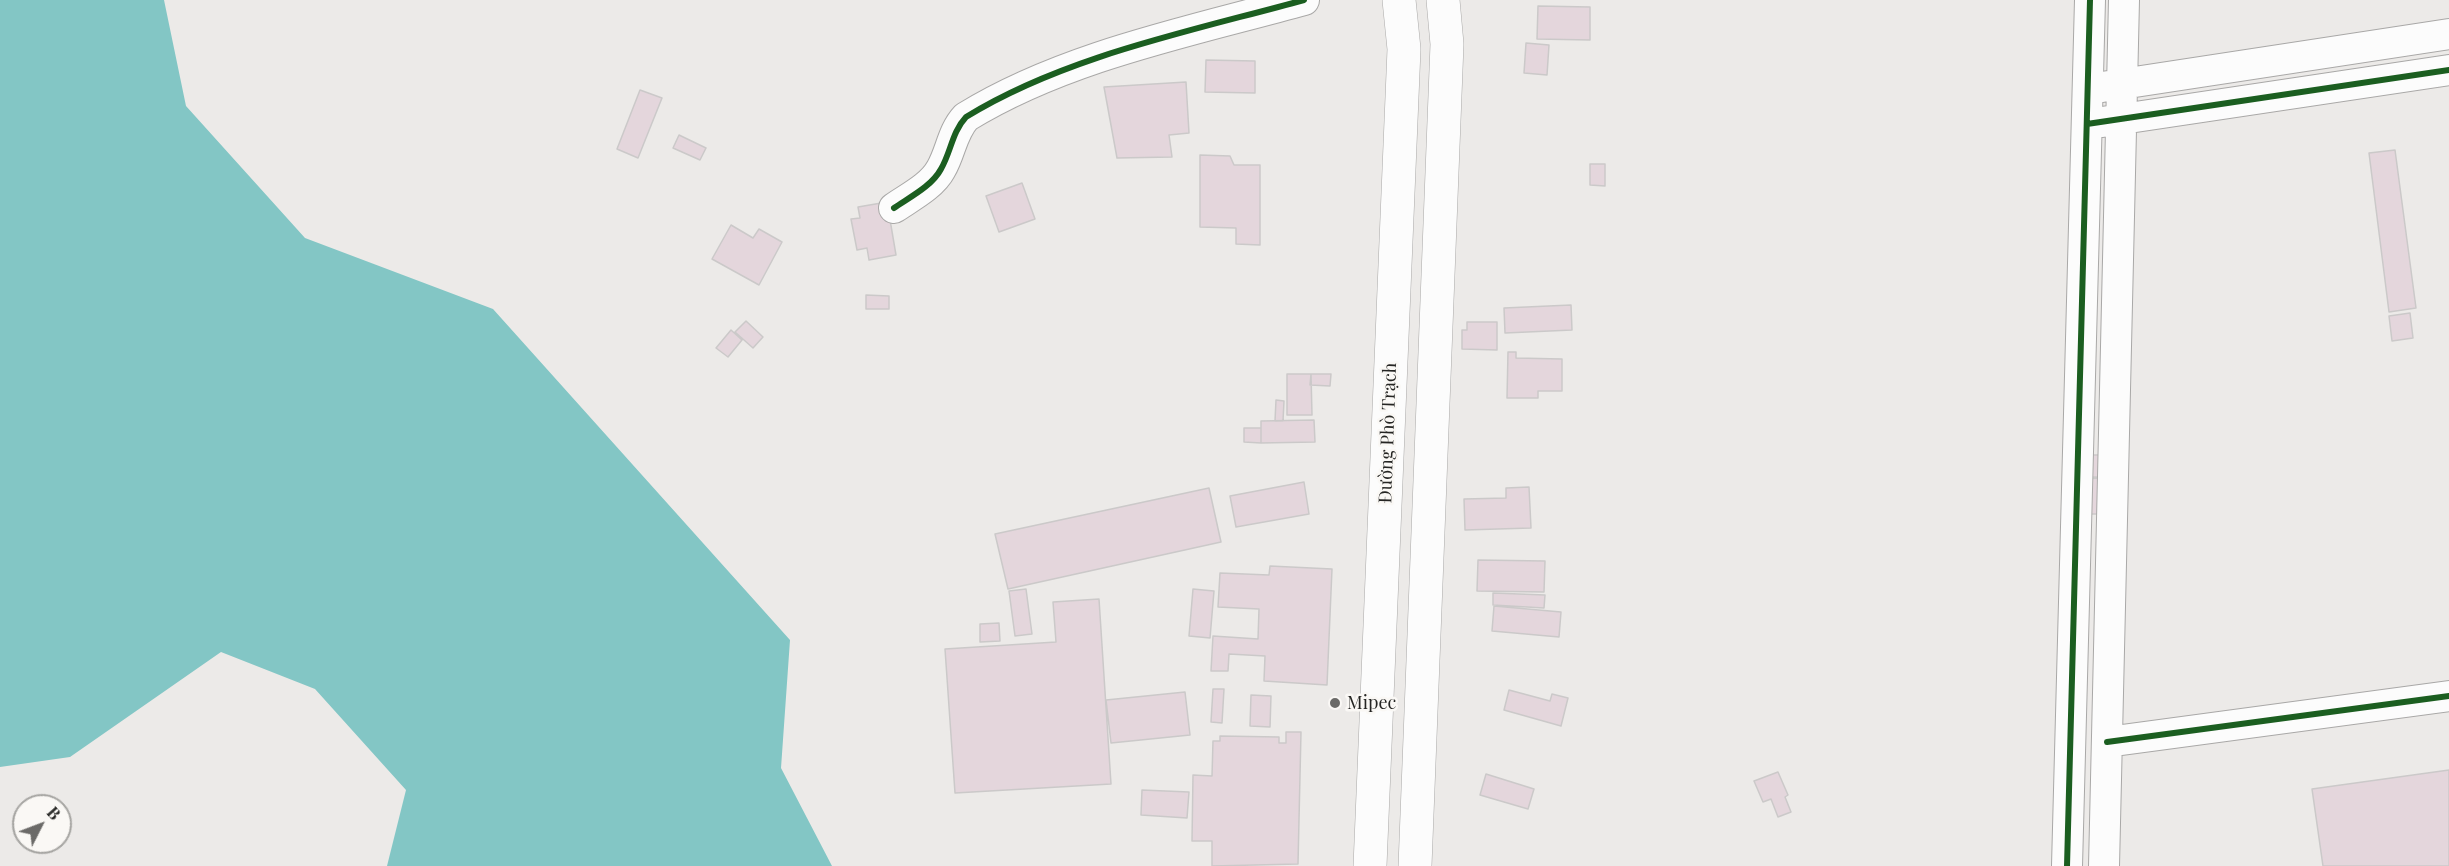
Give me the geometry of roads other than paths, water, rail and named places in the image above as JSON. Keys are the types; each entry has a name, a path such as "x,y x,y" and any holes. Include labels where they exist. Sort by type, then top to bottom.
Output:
{"highway":[{"name":"Đường Phò Trạch","path":"1370,866 1404,49 1399,0"},
{"path":"1415,866 1447,44 1443,0"}],"street":[{"path":"894,208 933,180 941,169 958,125 966,117 1031,83 1086,61 1304,0"},
{"path":"2067,866 2090,0"},
{"path":"2104,866 2124,0"},
{"path":"2088,89 2449,34"},
{"path":"2087,124 2449,70"},
{"path":"2107,742 2449,696"}],"water":[{"path":"0,0 164,0 186,106 305,238 493,309 790,640 781,768 832,866 387,866 406,790 315,689 221,652 70,757 0,767"}],"place":[{"name":"Mipec","path":"1335,703"}]}
